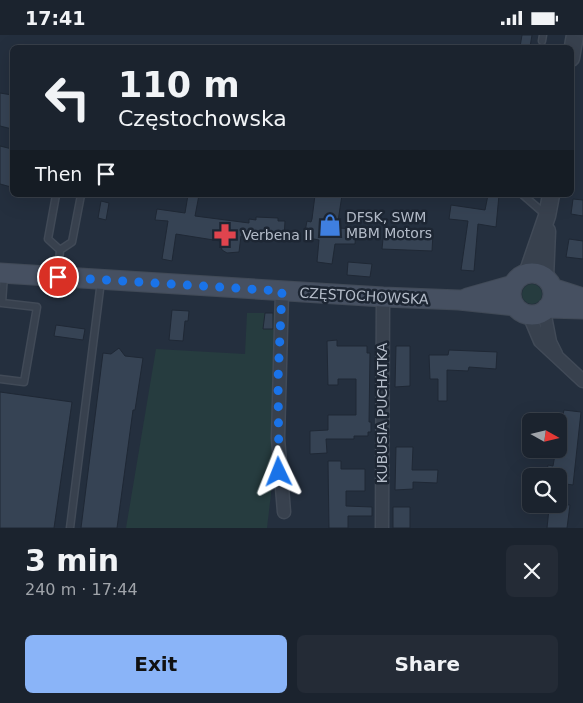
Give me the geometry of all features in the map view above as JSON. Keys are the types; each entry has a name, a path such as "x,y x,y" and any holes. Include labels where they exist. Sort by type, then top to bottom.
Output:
{"main road":[{"name":"CZĘSTOCHOWSKA","path":"2,274 459,300 534,310 583,309"},
{"path":"534,281 583,299"},
{"path":"534,281 552,299 534,310 511,296 534,281"},
{"name":"CZĘSTOCHOWSKA","path":"459,300 534,281"}],"street":[{"path":"534,281 551,197"},
{"path":"282,291 278,438 284,511"},
{"name":"KUBUSIA PUCHATKA","path":"382,528 383,297"},
{"path":"534,310 540,341 583,381"}],"lane":[{"path":"56,197 48,239 60,250"},
{"path":"60,250 72,242 81,197"},
{"path":"525,197 547,216"},
{"path":"58,277 60,250"},
{"path":"0,379 24,382 37,307 2,303 2,274"},
{"path":"70,528 101,280"}],"green space":[{"path":"532,284 539,287 542,294 539,301 532,304 525,301 522,294 525,287"},
{"path":"247,313 275,313 271,494 267,528 126,528 156,349 245,354"}],"building":[{"path":"522,35 532,35 530,45 520,45"},
{"path":"0,93 10,95 10,128 0,126"},
{"path":"0,146 10,148 10,187 0,184"},
{"path":"188,197 199,197 195,216 249,223 249,219 256,220 256,217 278,218 278,221 285,221 284,238 241,236 239,252 227,253 222,250 220,241 176,234 172,261 162,259 168,221 155,220 157,209 185,213"},
{"path":"315,197 342,197 337,228 356,229 355,244 335,244 332,264 317,262 319,240 304,237 307,221 311,222"},
{"path":"488,197 499,197 496,227 478,224 474,271 461,270 468,221 449,219 451,205 485,210"},
{"path":"573,199 583,200 583,216 571,214"},
{"path":"101,201 109,203 106,220 98,218"},
{"path":"384,229 433,233 432,251 382,249"},
{"path":"569,239 583,241 583,259 566,257"},
{"path":"348,262 372,264 370,277 347,275"},
{"path":"172,310 189,311 188,321 185,321 183,341 169,340"},
{"path":"265,313 273,313 273,329 263,329"},
{"path":"56,325 85,329 83,340 54,336"},
{"path":"337,340 337,346 367,346 367,353 370,353 369,422 371,422 371,432 368,432 368,436 354,436 354,439 326,439 327,453 310,454 310,431 328,430 328,415 356,415 356,379 338,379 338,385 328,385 327,341"},
{"path":"396,346 410,346 410,386 395,387"},
{"path":"119,348 125,356 143,358 135,410 133,410 117,528 81,528 103,353 111,354"},
{"path":"449,350 497,352 496,369 469,367 468,371 447,370 447,401 438,401 438,379 430,379 429,355 448,355"},
{"path":"0,392 72,402 54,528 0,528"},
{"path":"564,410 581,412 573,485 567,484 567,468 547,468 548,465 553,466 554,458 568,457 568,413 563,413"},
{"path":"396,447 413,447 412,470 438,470 437,483 413,482 413,489 395,490"},
{"path":"328,461 341,461 341,469 365,469 365,491 346,491 346,506 372,507 372,516 348,516 348,528 329,528"},
{"path":"567,505 570,505 567,528 547,528 549,513 567,513"},
{"path":"393,507 410,507 410,528 393,528"}],"place":[{"name":"DFSK, SWM MBM Motors","path":"330,225"},
{"name":"Verbena II","path":"225,235"}],"route":[{"path":"58,277 282,291 278,380 279,472"}]}
